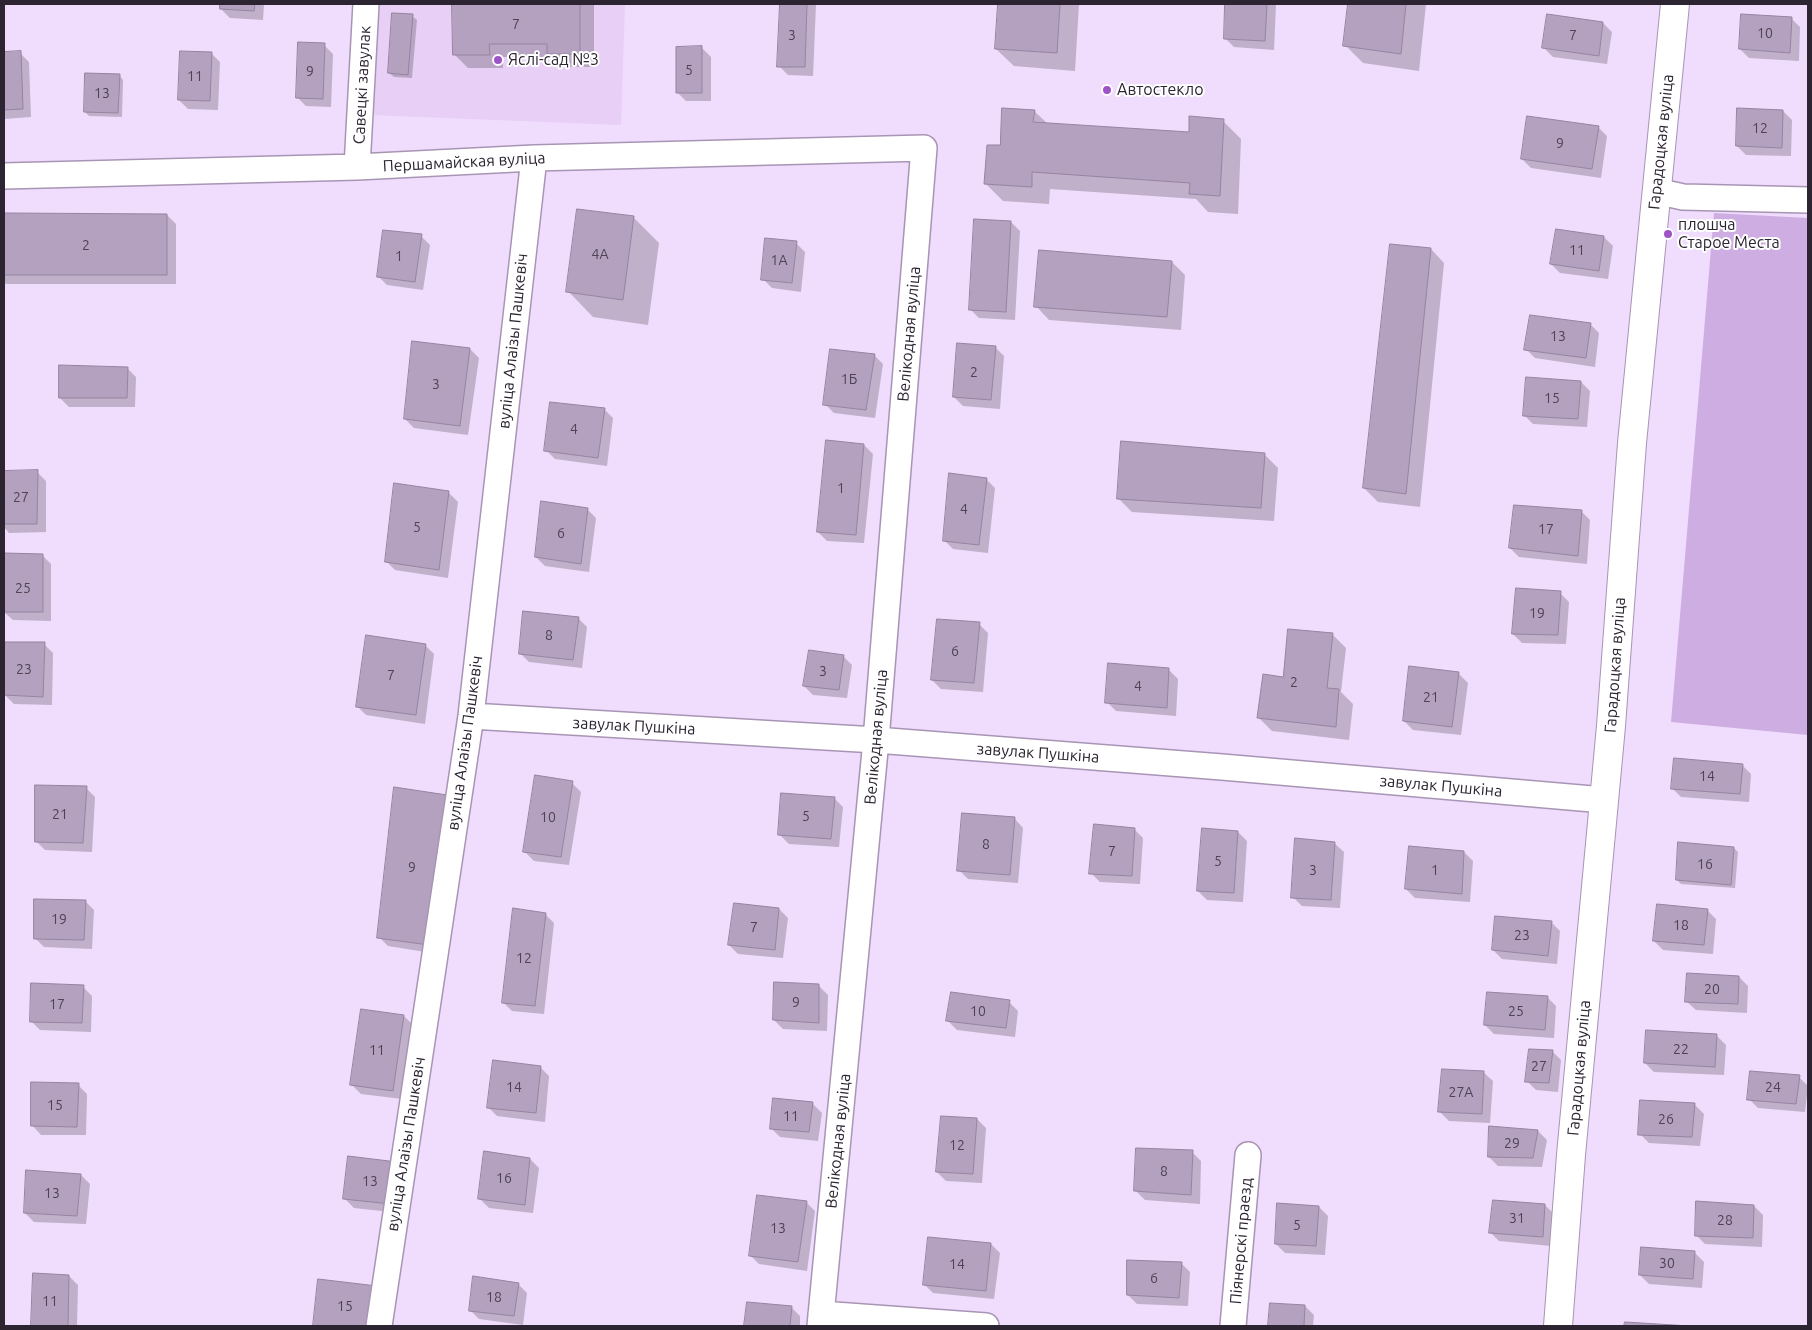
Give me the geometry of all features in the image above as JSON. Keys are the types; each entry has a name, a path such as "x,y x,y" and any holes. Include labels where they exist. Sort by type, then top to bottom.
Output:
{"street":[{"name":"Савецкі завулак","path":"357,167 366,4"},
{"name":"Гарадоцкая вуліца","path":"1558,1326 1571,1155 1604,800 1632,443 1675,4"},
{"name":"Першамайская вуліца","path":"4,176 357,167 534,158 924,148"},
{"name":"Велікодная вуліца","path":"820,1320 876,740 924,148"},
{"name":"вуліца Алаізы Пашкевіч","path":"379,1326 471,716 534,158"},
{"path":"1656,191 1683,197 1808,200"},
{"name":"завулак Пушкіна","path":"471,716 876,740 1222,767 1604,800"},
{"name":"Піянерскі праезд","path":"1233,1326 1248,1155"},
{"path":"820,1320 986,1326"}],"shaded area":[{"name":"Яслі-сад №3","path":"375,4 625,4 621,125 371,115"},
{"path":"1714,213 1808,218 1808,735 1671,722"}],"building":[{"path":"220,4 255,4 254,11 220,9"},
{"path":"452,4 580,4 580,54 547,54 547,44 489,44 490,55 453,55"},
{"path":"780,4 807,4 805,67 777,67"},
{"path":"998,4 1060,4 1057,53 995,49"},
{"path":"1225,4 1267,4 1265,41 1224,39"},
{"path":"1348,4 1406,4 1401,54 1343,46"},
{"path":"392,13 413,14 408,75 388,73"},
{"path":"1547,14 1603,22 1599,56 1542,48"},
{"path":"1741,14 1792,17 1790,53 1739,49"},
{"path":"298,42 325,43 323,99 296,98"},
{"path":"702,46 702,93 676,93 676,47"},
{"path":"21,51 23,109 4,110 4,52"},
{"path":"180,51 212,52 210,101 178,100"},
{"path":"85,73 120,74 118,113 84,112"},
{"path":"1002,108 1035,110 1033,122 1189,132 1189,116 1224,119 1220,196 1189,194 1190,183 1032,172 1032,187 984,184 987,145 1000,145"},
{"path":"1737,108 1783,110 1782,148 1736,146"},
{"path":"1527,116 1599,126 1592,169 1521,159"},
{"path":"577,209 634,216 623,300 566,292"},
{"path":"4,213 167,214 167,275 4,275"},
{"path":"974,219 1011,221 1006,312 969,310"},
{"path":"1556,229 1604,236 1599,271 1550,264"},
{"path":"383,230 422,234 415,282 377,277"},
{"path":"765,238 797,241 792,283 761,280"},
{"path":"1390,244 1431,248 1406,494 1363,488"},
{"path":"1039,250 1172,261 1167,317 1034,307"},
{"path":"1530,315 1591,323 1586,358 1524,350"},
{"path":"412,341 470,348 460,426 404,419"},
{"path":"957,343 996,346 991,400 953,397"},
{"path":"830,349 875,354 866,410 823,405"},
{"path":"59,365 128,367 127,398 59,398"},
{"path":"1526,377 1581,381 1578,419 1523,416"},
{"path":"550,402 605,408 598,458 544,451"},
{"path":"826,440 864,444 856,535 817,532"},
{"path":"1121,441 1265,453 1261,508 1117,499"},
{"path":"38,470 37,524 4,524 4,471"},
{"path":"949,473 987,478 979,545 943,541"},
{"path":"394,483 449,491 439,570 385,562"},
{"path":"541,501 588,508 581,564 535,557"},
{"path":"1514,505 1582,510 1578,556 1509,548"},
{"path":"4,553 43,554 43,612 4,612"},
{"path":"1516,588 1561,591 1558,635 1512,634"},
{"path":"523,611 579,617 573,660 519,654"},
{"path":"937,619 980,622 974,683 931,680"},
{"path":"1288,629 1333,633 1327,688 1339,689 1336,727 1257,718 1263,674 1283,677"},
{"path":"366,635 426,644 416,715 356,707"},
{"path":"5,642 45,642 43,697 4,695"},
{"path":"809,650 844,655 839,690 803,686"},
{"path":"1108,663 1169,668 1167,708 1105,703"},
{"path":"1409,666 1459,672 1452,727 1403,721"},
{"path":"1674,758 1743,764 1740,794 1671,789"},
{"path":"535,775 573,781 561,857 523,852"},
{"path":"35,785 87,786 83,843 35,842"},
{"path":"394,787 447,795 429,945 377,938"},
{"path":"781,793 835,797 831,839 778,835"},
{"path":"962,813 1015,817 1010,875 957,871"},
{"path":"1094,824 1135,828 1132,876 1089,874"},
{"path":"1202,828 1238,831 1234,893 1197,891"},
{"path":"1295,838 1335,842 1331,900 1291,898"},
{"path":"1678,842 1734,847 1731,885 1676,880"},
{"path":"1409,846 1464,851 1462,894 1405,889"},
{"path":"34,899 86,900 84,940 34,939"},
{"path":"734,903 779,908 775,950 728,945"},
{"path":"1657,904 1708,909 1704,945 1653,941"},
{"path":"513,908 546,913 535,1006 502,1003"},
{"path":"1495,916 1552,921 1548,956 1492,950"},
{"path":"1687,973 1739,976 1738,1004 1685,1002"},
{"path":"774,982 819,984 819,1023 773,1020"},
{"path":"31,983 84,985 82,1023 30,1022"},
{"path":"951,992 1010,1000 1006,1028 946,1021"},
{"path":"1487,992 1548,996 1545,1030 1484,1025"},
{"path":"361,1009 404,1015 393,1091 350,1085"},
{"path":"1646,1030 1717,1034 1715,1067 1644,1063"},
{"path":"1529,1049 1553,1050 1549,1083 1525,1082"},
{"path":"493,1060 541,1066 536,1113 487,1108"},
{"path":"1442,1069 1484,1071 1482,1114 1438,1112"},
{"path":"1750,1071 1800,1075 1796,1104 1747,1100"},
{"path":"31,1082 79,1083 77,1127 31,1126"},
{"path":"773,1098 813,1102 809,1132 770,1129"},
{"path":"1640,1100 1695,1103 1692,1137 1638,1135"},
{"path":"941,1116 977,1118 973,1174 936,1172"},
{"path":"1489,1126 1538,1130 1533,1158 1488,1157"},
{"path":"1136,1148 1193,1150 1191,1195 1134,1191"},
{"path":"484,1151 530,1158 525,1205 478,1199"},
{"path":"348,1156 397,1162 391,1204 343,1199"},
{"path":"26,1170 81,1174 77,1216 24,1213"},
{"path":"757,1195 807,1201 798,1262 749,1256"},
{"path":"1493,1200 1545,1204 1543,1237 1489,1233"},
{"path":"1696,1201 1754,1205 1753,1238 1695,1236"},
{"path":"1277,1203 1319,1206 1316,1246 1275,1244"},
{"path":"928,1237 991,1243 986,1291 923,1285"},
{"path":"1641,1247 1695,1251 1693,1279 1639,1275"},
{"path":"1127,1260 1182,1262 1179,1298 1127,1295"},
{"path":"33,1273 69,1275 68,1326 31,1326"},
{"path":"473,1276 519,1283 514,1316 469,1311"},
{"path":"318,1279 377,1286 372,1326 313,1326"},
{"path":"747,1302 792,1306 790,1326 744,1326"},
{"path":"1270,1303 1305,1305 1304,1326 1268,1326"},
{"path":"1625,1322 1690,1326 1624,1326"}],"place":[{"name":"Яслі-сад №3","path":"498,60"},
{"name":"Автостекло","path":"1107,90"},
{"name":"плошча Старое Места","path":"1668,234"}]}
